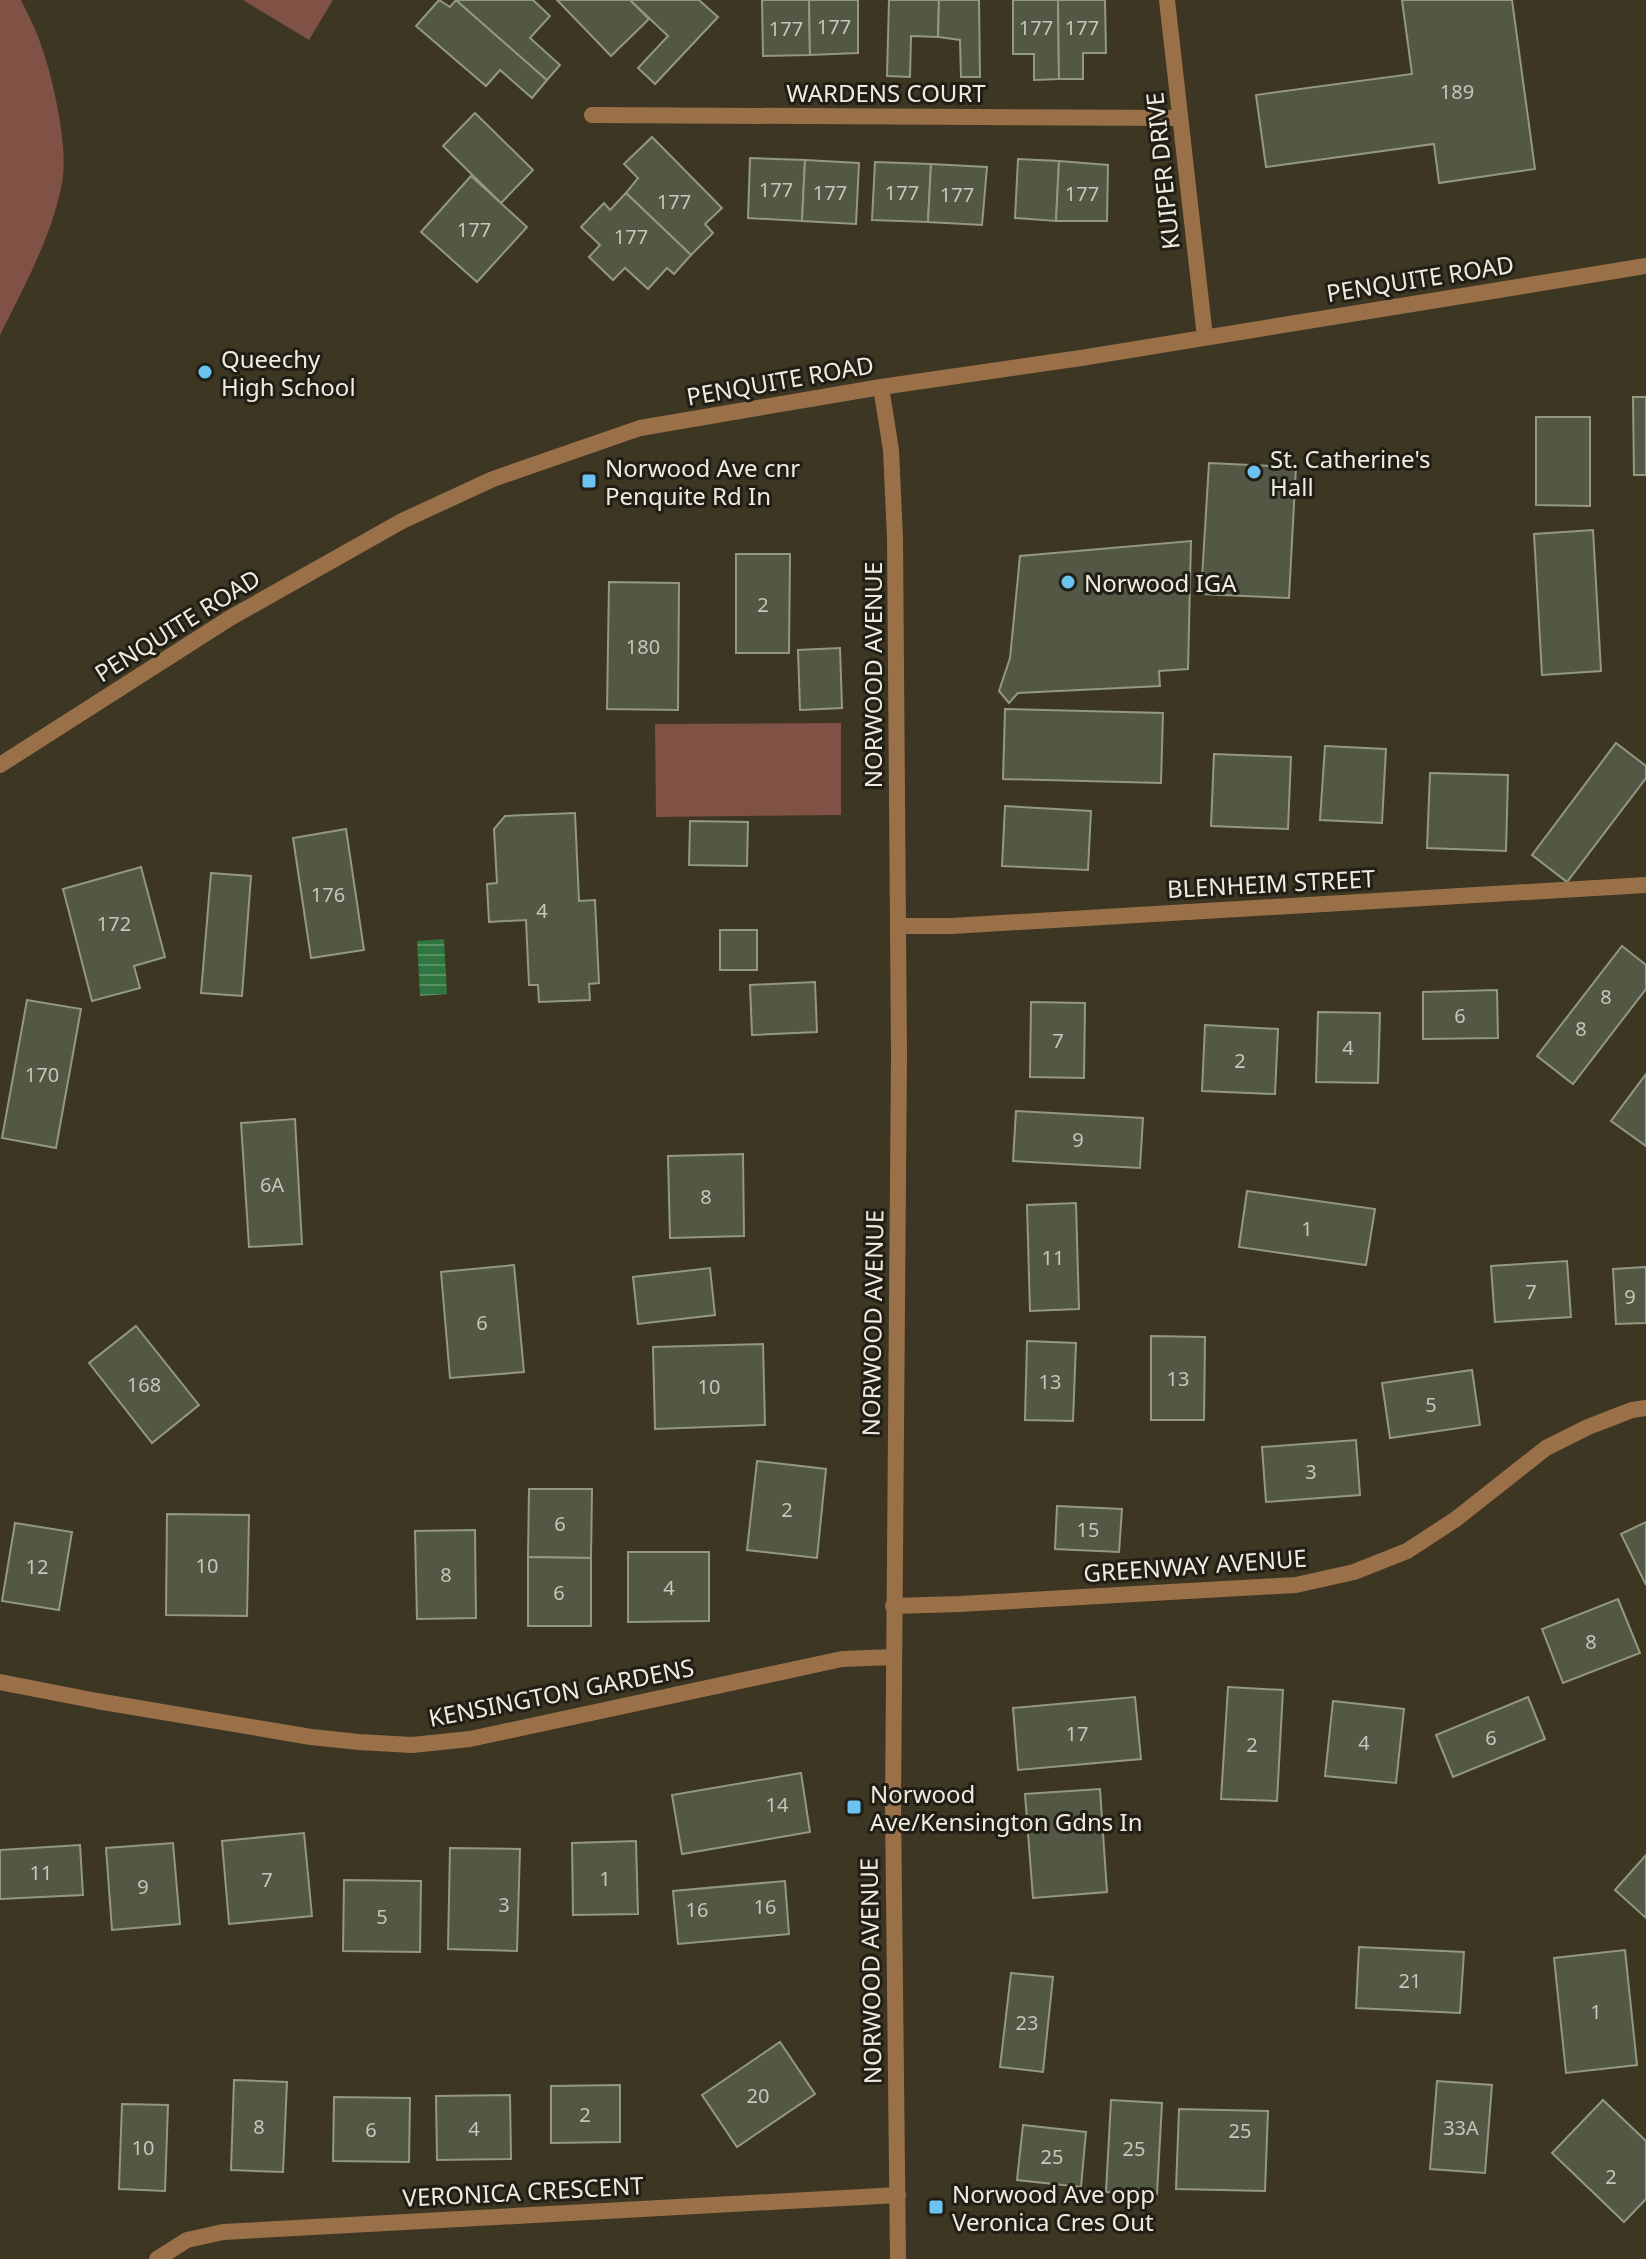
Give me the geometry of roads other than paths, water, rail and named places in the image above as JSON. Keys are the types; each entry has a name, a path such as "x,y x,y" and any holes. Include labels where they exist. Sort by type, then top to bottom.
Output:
{"street":[{"name":"KUIPER DRIVE","path":"1167,0 1205,337"},
{"name":"WARDENS COURT","path":"592,115 1180,118"},
{"name":"PENQUITE ROAD","path":"0,765 230,618 402,521 493,479 640,428 1646,266"},
{"name":"NORWOOD AVENUE","path":"881,387 891,450 895,538 899,1071 893,1805 898,2259"},
{"name":"BLENHEIM STREET","path":"898,926 952,926 1646,885"},
{"name":"GREENWAY AVENUE","path":"893,1606 1296,1585 1354,1572 1407,1551 1456,1519 1546,1448 1588,1427 1632,1410 1646,1408"},
{"name":"KENSINGTON GARDENS","path":"0,1682 311,1737 412,1745 470,1739 842,1659 894,1657"},
{"name":"VERONICA CRESCENT","path":"157,2259 187,2240 223,2232 898,2195"}],"place":[{"name":"Queechy High School","path":"205,372"},
{"name":"St. Catherine's Hall","path":"1254,472"},
{"name":"Norwood Ave cnr Penquite Rd In","path":"589,481"},
{"name":"Norwood IGA","path":"1068,582"},
{"name":"Norwood Ave/Kensington Gdns In","path":"854,1807"},
{"name":"Norwood Ave opp Veronica Cres Out","path":"936,2207"}]}
